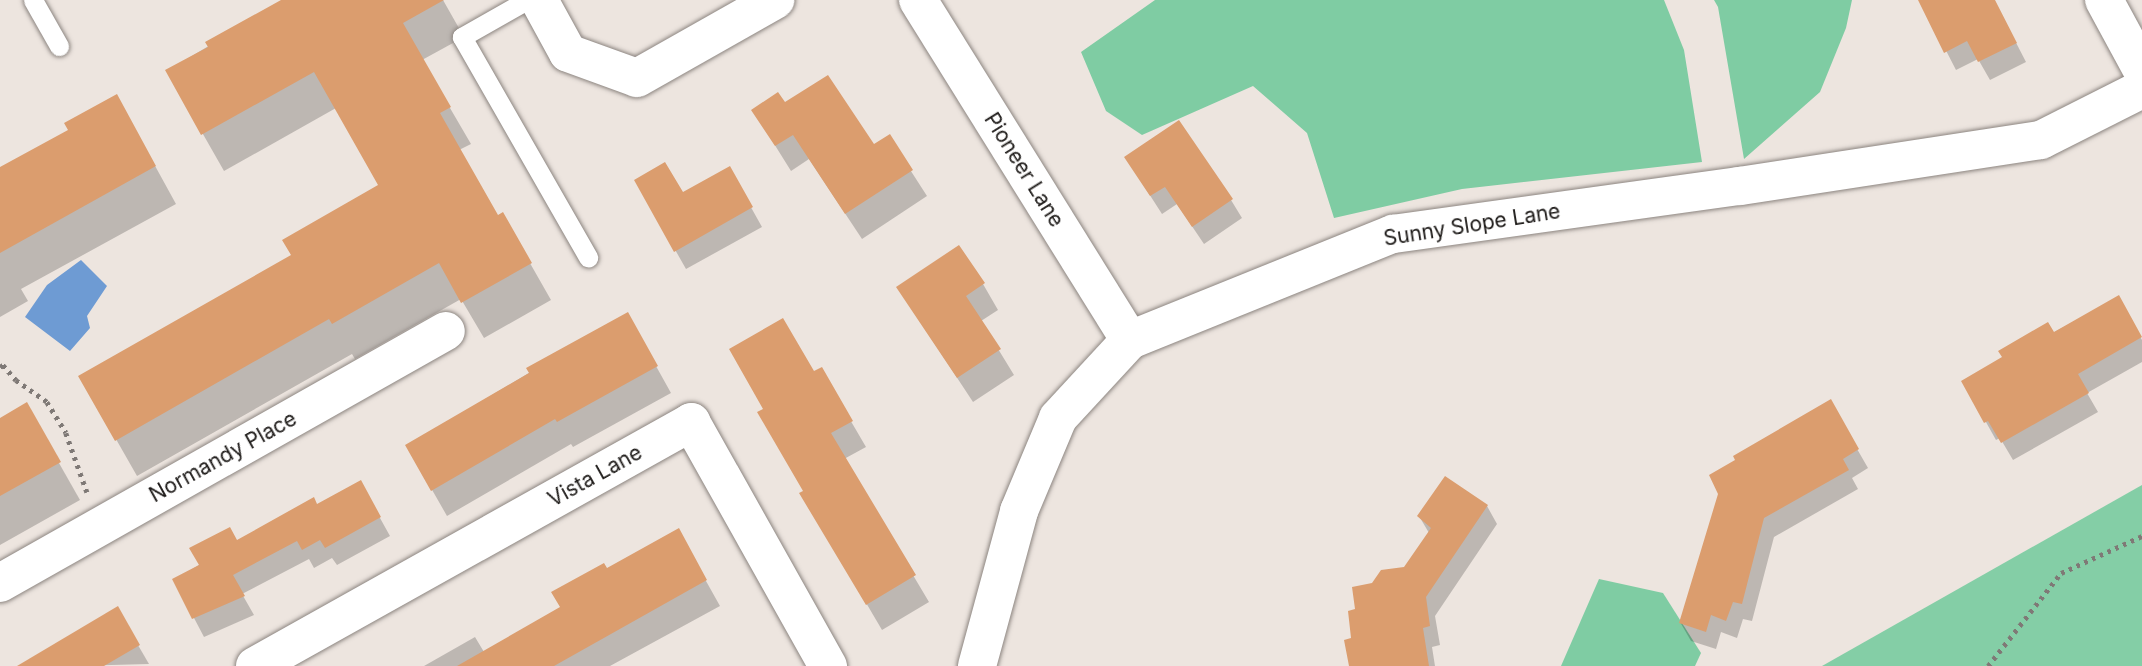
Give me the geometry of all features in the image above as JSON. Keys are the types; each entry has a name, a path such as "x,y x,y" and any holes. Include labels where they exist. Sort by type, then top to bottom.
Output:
{"street":[{"path":"539,0 568,53 637,78 775,0"},
{"name":"Pioneer Lane","path":"918,0 1130,340"},
{"path":"2104,0 2142,70"},
{"name":"Sunny Slope Lane","path":"977,666 1019,511 1058,418 1130,340 1393,233 1740,186 2040,140 2142,89"},
{"name":"Normandy Place","path":"0,583 446,331"},
{"name":"Vista Lane","path":"255,666 691,422 828,666"}],"lane":[{"path":"33,0 59,46"},
{"path":"527,0 462,37 588,257"}],"path":[{"path":"0,357 2,366 16,380 47,402 66,433 83,485 104,524"},
{"path":"1988,666 2061,573 2142,536"}],"green space":[{"path":"1155,0 1664,0 1684,50 1702,162 1462,189 1334,218 1307,133 1253,86 1142,135 1106,111 1081,52"},
{"path":"1714,0 1852,0 1846,28 1820,92 1744,159 1718,7"},
{"path":"2142,485 2142,666 1822,666"},
{"path":"1599,579 1663,593 1701,653 1695,666 1561,666"}],"water":[{"path":"81,260 107,286 87,316 90,328 70,351 25,317 47,285"}],"building":[{"path":"281,0 444,0 403,23 451,107 440,113 498,215 503,212 532,263 461,303 439,263 332,324 329,319 115,441 78,376 291,255 282,240 378,185 314,72 201,135 165,70 208,47 205,42"},
{"path":"1918,0 1995,0 2017,43 1978,62 1967,41 1944,53"},
{"path":"828,75 874,144 890,134 913,170 845,214 793,135 775,146 751,110 778,92 785,102"},
{"path":"117,94 156,166 0,253 0,167 68,130 64,123"},
{"path":"1179,120 1233,199 1192,227 1165,187 1150,196 1124,157"},
{"path":"665,162 683,192 730,166 753,207 674,252 634,180"},
{"path":"959,245 985,283 966,296 1001,349 957,378 896,287"},
{"path":"2119,295 2142,337 2078,374 2089,393 2001,443 1988,421 1984,423 1961,381 2002,357 1998,351 2048,322 2054,332"},
{"path":"628,312 658,366 557,422 555,419 431,491 405,445 529,373 526,368"},
{"path":"783,318 814,371 822,367 853,421 831,433 916,575 866,605 799,493 803,491 757,412 763,409 729,349"},
{"path":"1831,399 1859,449 1843,459 1849,470 1764,518 1742,604 1733,602 1726,621 1711,615 1706,632 1679,623 1718,494 1709,475 1735,460 1733,456"},
{"path":"27,402 61,462 0,496 0,418"},
{"path":"1445,476 1488,505 1426,597 1430,626 1423,628 1429,666 1349,666 1344,640 1351,638 1348,611 1355,609 1352,587 1372,583 1381,570 1404,567 1431,528 1417,516"},
{"path":"361,480 381,517 325,548 320,540 302,550 297,541 233,575 245,596 192,619 172,579 199,565 189,548 230,527 237,540 314,497 317,504"},
{"path":"679,528 707,580 554,666 457,666 560,607 551,592 604,563 607,568"},
{"path":"118,606 140,645 104,666 17,666"}]}
